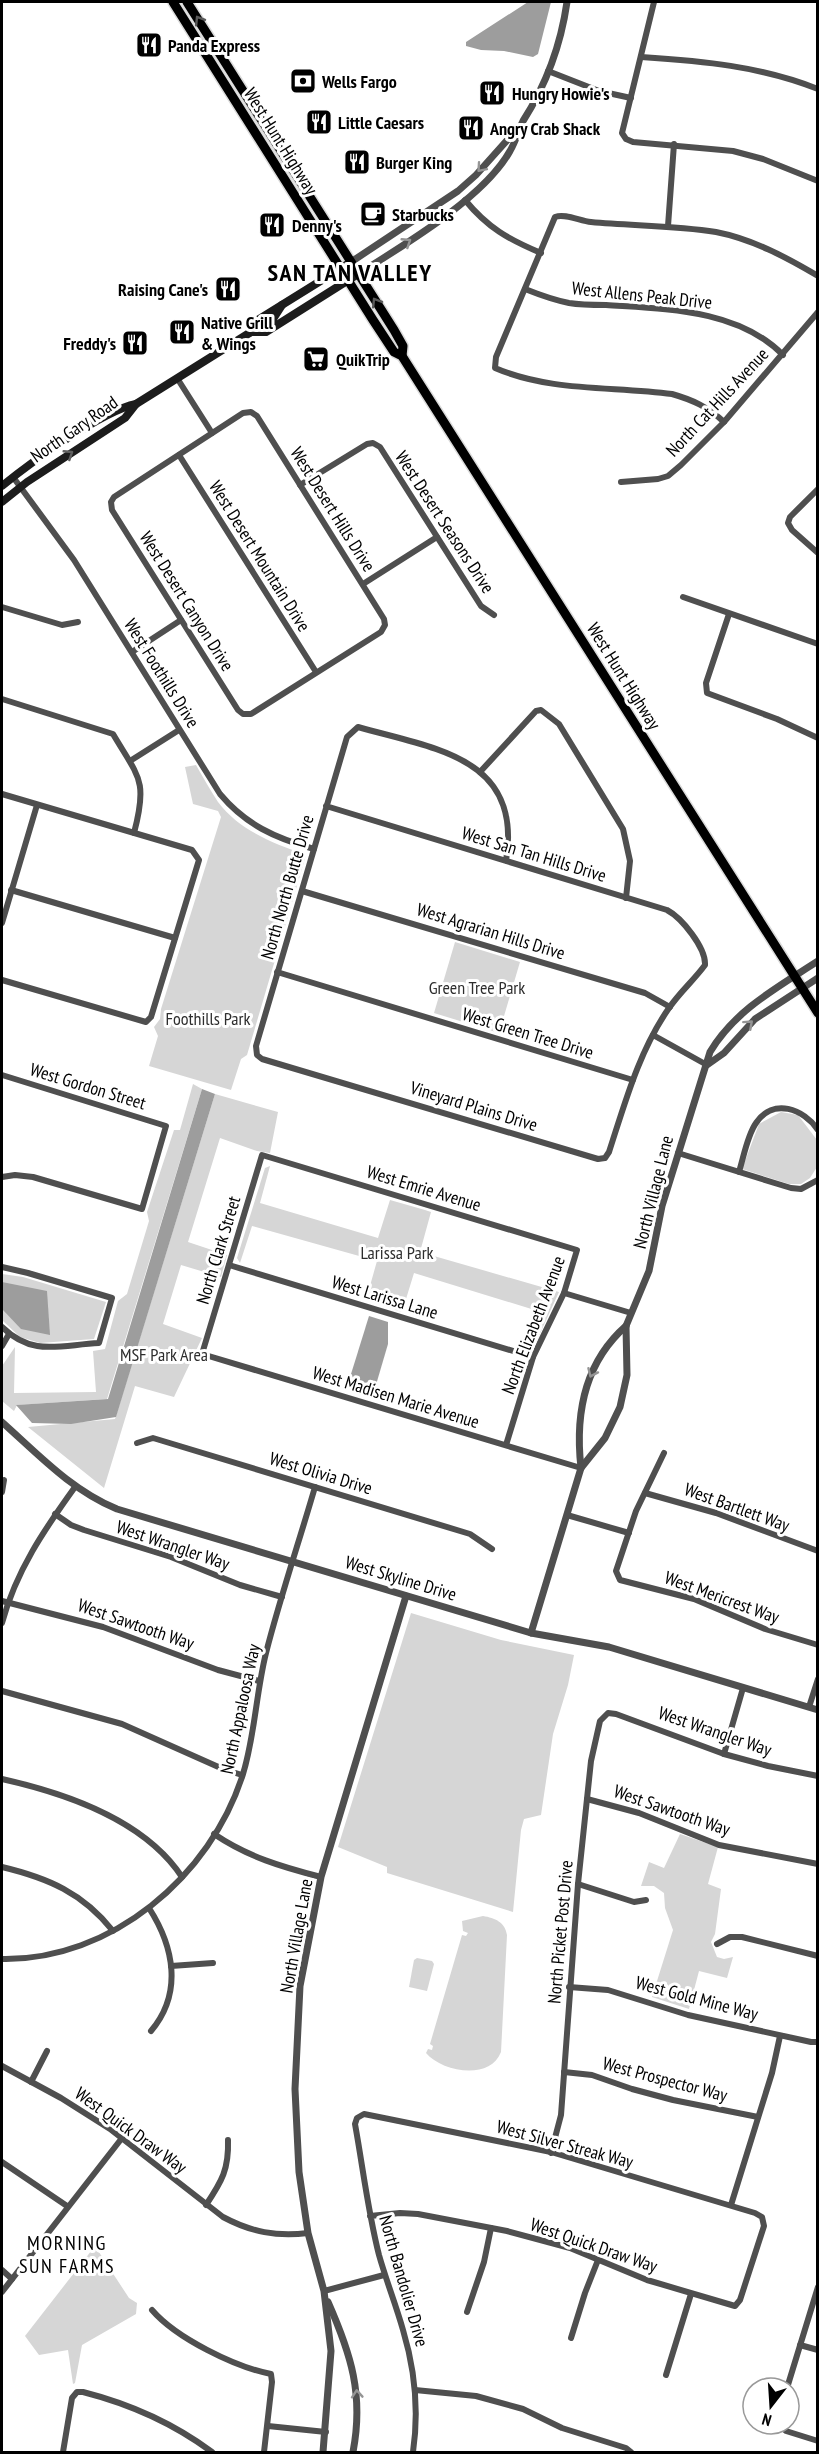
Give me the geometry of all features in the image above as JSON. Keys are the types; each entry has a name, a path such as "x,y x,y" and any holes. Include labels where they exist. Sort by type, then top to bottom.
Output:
{"main road":[{"name":"West Hunt Highway","path":"173,2 394,352 402,356 818,1013"},
{"name":"West Hunt Highway","path":"188,2 403,346 402,356"},
{"name":"North Gary Road","path":"251,332 256,321 351,262"},
{"name":"North Gary Road","path":"2,502 20,487 125,418 136,404 251,332 266,332 358,274"},
{"path":"273,327 273,319 282,304"},
{"name":"North Gary Road","path":"2,486 120,407 136,404"}],"street":[{"name":"North Gary Road","path":"358,274 430,228 465,200 510,152 548,71 561,33 567,2"},
{"path":"654,2 622,133 626,139 633,142 733,151 763,159 818,181"},
{"path":"641,57 744,67 818,89"},
{"path":"548,71 599,91 631,98"},
{"name":"North Gary Road","path":"351,262 458,191 476,175 521,125"},
{"path":"668,226 674,144"},
{"path":"465,200 485,223 500,234 541,253"},
{"path":"724,422 708,408 689,398 672,394 541,383 516,377 495,368 496,357 555,217 561,214 590,222 668,226 718,232 754,243 818,276"},
{"name":"West Allens Peak Drive","path":"525,289 572,304 696,313 723,319 755,333 772,344 783,355"},
{"name":"North Cat Hills Avenue","path":"621,482 658,480 668,476 724,422 818,312"},
{"path":"177,378 212,433 179,455"},
{"name":"West Desert Hills Drive","path":"212,433 243,413 251,412 257,416 384,618 385,625 381,632 315,672"},
{"name":"West Desert Seasons Drive","path":"300,485 367,444 373,443 380,447 481,606 494,615"},
{"name":"West Desert Canyon Drive","path":"179,455 114,497 111,502 112,510 238,710 243,714 251,714 315,672"},
{"name":"West Desert Mountain Drive","path":"179,455 315,672"},
{"name":"West Foothills Drive","path":"13,477 74,560 220,794 232,808 263,832 281,840 314,849"},
{"path":"818,489 790,517 788,523 792,530 818,553"},
{"path":"363,584 437,537"},
{"path":"683,597 818,644"},
{"path":"2,607 62,625 78,622"},
{"path":"729,614 706,683 707,693 777,719 818,738"},
{"path":"132,652 181,620"},
{"path":"2,699 103,729 112,734 130,761 141,784 142,796 134,833"},
{"path":"506,861 509,834 507,816 502,800 480,772 536,711 541,710 559,724 622,829 630,861 626,898"},
{"name":"North North Butte Drive","path":"257,1055 256,1046 347,737 358,727 466,760 480,772"},
{"path":"130,761 179,730"},
{"path":"2,794 192,850 199,860 151,1017 146,1022 2,980"},
{"path":"2,923 38,805"},
{"name":"West San Tan Hills Drive","path":"326,806 676,915 702,950 706,958 705,965"},
{"path":"11,890 175,938"},
{"name":"West Agrarian Hills Drive","path":"302,891 635,990 670,1006"},
{"name":"North Village Lane","path":"531,1633 581,1468 578,1431 585,1392 600,1357 626,1326 649,1271 662,1206 710,1052 718,1039 742,1013 818,961"},
{"name":"Vineyard Plains Drive","path":"257,1055 262,1059 598,1159 604,1158 609,1152 633,1080 653,1035 670,1006 705,965"},
{"name":"West Green Tree Drive","path":"277,972 633,1080"},
{"name":"North Village Lane","path":"707,1065 724,1053 755,1019 817,978"},
{"path":"653,1035 707,1065"},
{"name":"West Gordon Street","path":"2,1075 166,1125 142,1209 33,1177 15,1174 2,1177"},
{"path":"739,1172 756,1123 770,1110 793,1108 811,1120 818,1130"},
{"path":"678,1153 791,1188 801,1189 818,1180"},
{"name":"West Emrie Avenue","path":"262,1155 577,1250"},
{"name":"North Clark Street","path":"202,1354 262,1155"},
{"name":"North Elizabeth Avenue","path":"506,1445 533,1357 564,1293 577,1250"},
{"name":"West Larissa Lane","path":"229,1265 533,1357"},
{"path":"2,1267 112,1298 99,1343 27,1345 2,1327"},
{"path":"564,1293 631,1313"},
{"name":"North Village Lane","path":"581,1468 605,1438 620,1407 627,1375 626,1326"},
{"path":"2,1346 9,1334"},
{"name":"West Madisen Marie Avenue","path":"202,1354 581,1468"},
{"name":"West Skyline Drive","path":"2,1422 75,1487 94,1499 117,1509 531,1633 593,1643 818,1710"},
{"name":"West Olivia Drive","path":"137,1443 153,1438 470,1534 492,1549"},
{"path":"567,1515 629,1533 664,1453"},
{"path":"2,1492 4,1480"},
{"path":"2,1623 4,1602 23,1565 75,1487"},
{"name":"North Appaloosa Way","path":"2,1959 29,1958 52,1953 92,1941 113,1931 149,1908 182,1877 214,1834 227,1814 249,1752 259,1681 315,1487"},
{"name":"West Bartlett Way","path":"645,1493 716,1513 818,1551"},
{"name":"West Wrangler Way","path":"56,1514 71,1525 84,1530 171,1557 240,1585 282,1597"},
{"name":"West Mericrest Way","path":"629,1533 616,1571 620,1580 694,1599 748,1623 818,1645"},
{"name":"North Village Lane","path":"352,2452 357,2417 356,2384 352,2365 324,2291 308,2233 298,2163 296,2046 305,1952 321,1877 406,1596"},
{"name":"West Sawtooth Way","path":"4,1602 103,1627 218,1670 259,1681"},
{"path":"809,1707 818,1679"},
{"path":"724,1754 743,1688"},
{"path":"2,1691 122,1724 223,1769 242,1775"},
{"name":"West Wrangler Way","path":"604,1716 608,1713 616,1714 724,1754 818,1776"},
{"name":"North Picket Post Drive","path":"551,2153 561,2115 578,1884 591,1761 600,1720 604,1716"},
{"path":"2,1779 51,1791 106,1813 144,1839 175,1867 182,1877"},
{"name":"West Sawtooth Way","path":"587,1799 639,1813 719,1845 818,1864"},
{"path":"214,1834 258,1859 321,1877"},
{"path":"2,1867 40,1878 75,1894 90,1905 113,1931"},
{"path":"578,1884 634,1902 646,1900"},
{"path":"149,1908 161,1926 171,1966 169,2003 163,2017 151,2031"},
{"path":"717,1944 730,1937 742,1937 818,1956"},
{"path":"171,1966 213,1963"},
{"name":"West Gold Mine Way","path":"570,1987 608,1990 688,2014 780,2036 817,2042"},
{"path":"731,2205 780,2036"},
{"path":"31,2082 47,2051"},
{"name":"West Quick Draw Way","path":"2,2066 79,2109 122,2138 206,2205 239,2226 275,2235 308,2233"},
{"name":"West Prospector Way","path":"564,2072 592,2075 663,2097 758,2118"},
{"name":"West Silver Streak Way","path":"357,2118 364,2114 551,2153 731,2205 762,2217 764,2226 740,2300 735,2306"},
{"name":"North Bandolier Drive","path":"357,2118 355,2124 370,2216 384,2275 403,2329 415,2390 416,2418 413,2452"},
{"path":"2,2292 122,2138"},
{"path":"206,2205 225,2173 228,2140"},
{"path":"2,2162 67,2206"},
{"name":"West Quick Draw Way","path":"370,2216 418,2214 491,2228 570,2248 647,2280 735,2306"},
{"path":"467,2312 484,2262 491,2228"},
{"path":"571,2338 598,2260"},
{"path":"2,2270 12,2278"},
{"path":"324,2291 384,2275"},
{"path":"791,2376 818,2287"},
{"name":"North Village Lane","path":"323,2452 331,2350 324,2291"},
{"path":"666,2375 691,2294"},
{"path":"152,2310 162,2322 227,2360 271,2374 264,2452"},
{"path":"800,2345 818,2350"},
{"path":"415,2390 476,2396 523,2409 562,2428 631,2452"},
{"path":"63,2452 72,2398 77,2392 93,2394 132,2407 175,2427 212,2452"},
{"path":"268,2426 326,2432"},
{"path":"801,2436 818,2441"}],"green space":[{"name":"Foothills Park","path":"196,765 218,802 236,821 269,841 306,855 247,1055 241,1059 231,1090 149,1066 158,1036 154,1027 160,1019 161,1009 221,817 218,811 193,804 185,767"},
{"name":"Green Tree Park","path":"455,942 520,962 499,1033 434,1013"},
{"path":"193,1084 202,1089 107,1399 17,1405 14,1411 2,1401 2,1366 15,1347 14,1393 96,1392 93,1351 105,1349 118,1301 127,1294 149,1221 147,1212 174,1130 180,1130"},
{"name":"MSF Park Area","path":"215,1094 278,1112 270,1153 257,1151 220,1138 188,1242 227,1255 221,1277 181,1265 163,1324 202,1338 174,1397 135,1386 104,1488 28,1427 115,1419"},
{"path":"781,1112 798,1115 817,1140 817,1167 810,1178 801,1184 789,1184 742,1169 759,1124"},
{"name":"Larissa Park","path":"270,1166 260,1203 378,1238 390,1200 425,1210 431,1212 420,1252 559,1292 532,1351 526,1349 538,1311 414,1273 402,1312 366,1300 377,1261 252,1226 240,1263 237,1258 265,1168"},
{"path":"2,1274 23,1277 106,1302 94,1339 40,1343 20,1337 2,1320"},
{"path":"411,1613 501,1640 574,1655 568,1685 553,1734 541,1815 524,1819 521,1830 513,1912 387,1873 387,1867 338,1847"},
{"path":"680,1834 718,1847 708,1884 721,1889 715,1934 711,1942 717,1957 724,1959 733,1957 727,1978 699,1971 689,2009 652,1997 673,1930 665,1908 664,1893 654,1886 641,1886 649,1862 664,1868"},
{"path":"483,1916 499,1921 507,1935 501,2052 487,2067 477,2070 454,2069 433,2060 426,2053 428,2049 432,2050 433,2046 430,2044 462,1935 466,1936 468,1933 463,1931 462,1921"},
{"path":"417,1958 432,1961 434,1964 427,1991 409,1987 414,1960"},
{"path":"95,2246 129,2298 137,2303 136,2314 82,2345 73,2384 68,2350 39,2355 25,2336"}],"shaded area":[{"path":"528,2 551,2 538,54 533,57 466,46 466,42"},
{"path":"202,1089 215,1094 116,1417 71,1424 32,1423 16,1405 108,1399"},
{"path":"2,1282 47,1291 50,1335 21,1329 3,1310"},
{"path":"369,1316 388,1322 388,1344 373,1395 347,1387"}],"place":[{"name":"Panda Express","path":"149,45"},
{"name":"Wells Fargo","path":"303,81"},
{"name":"Hungry Howie's","path":"492,93"},
{"name":"Little Caesars","path":"319,122"},
{"name":"Angry Crab Shack","path":"471,128"},
{"name":"Burger King","path":"357,162"},
{"name":"Starbucks","path":"373,214"},
{"name":"Denny's","path":"272,225"},
{"name":"Raising Cane's","path":"228,289"},
{"name":"Native Grill & Wings","path":"182,332"},
{"name":"Freddy's","path":"135,343"},
{"name":"QuikTrip","path":"316,359"}],"district":[{"name":"SAN TAN VALLEY","path":"350,272"},
{"name":"MORNING SUN FARMS","path":"67,2254"}]}
